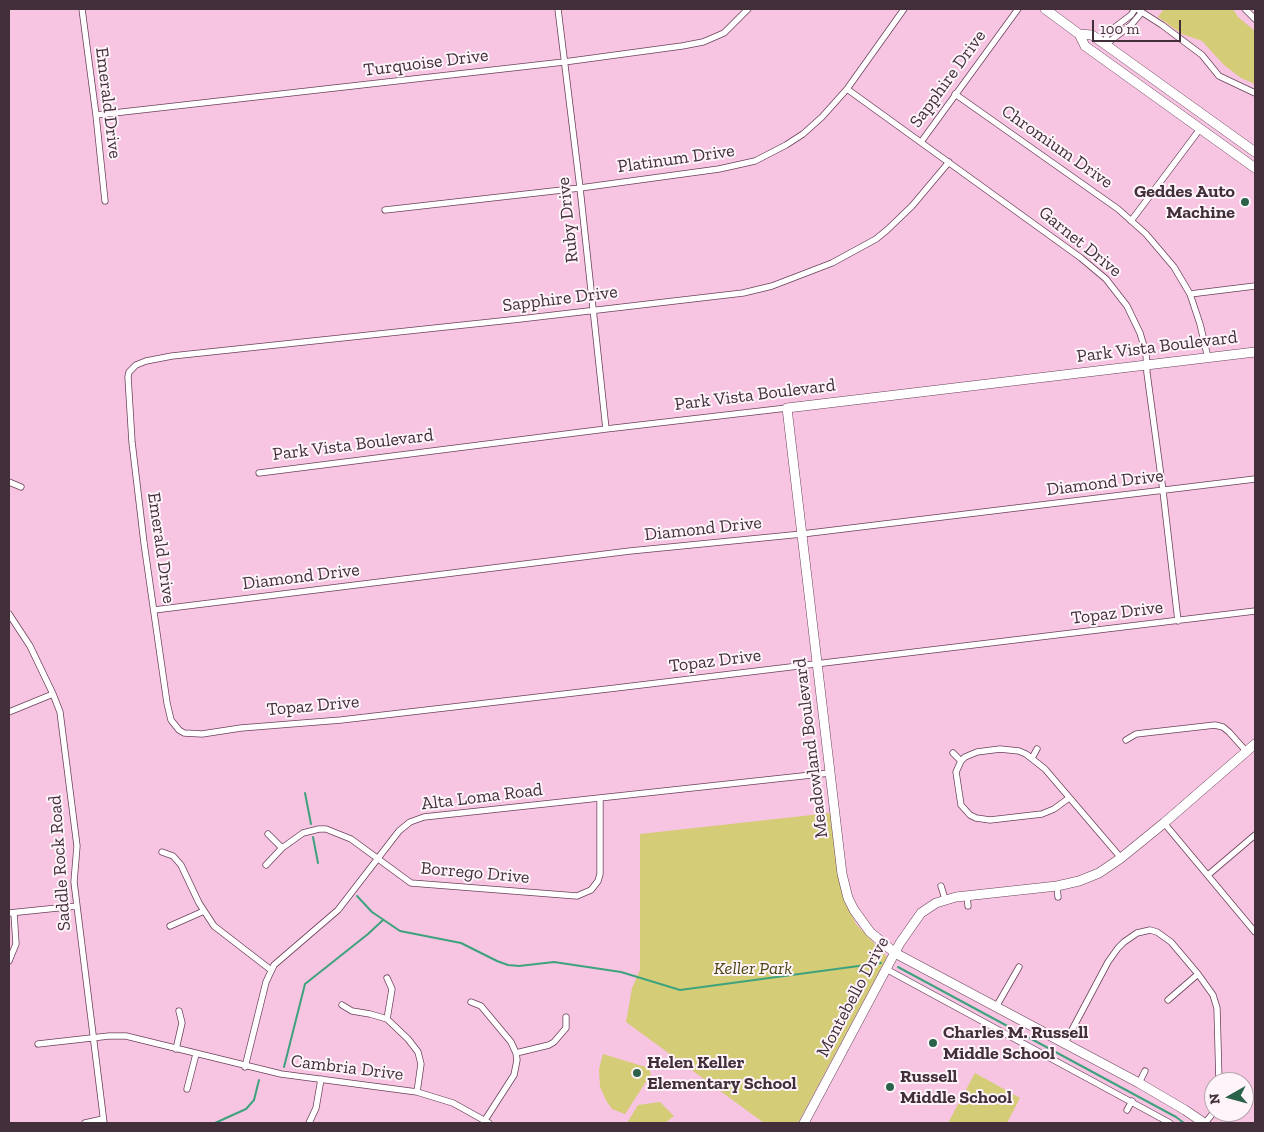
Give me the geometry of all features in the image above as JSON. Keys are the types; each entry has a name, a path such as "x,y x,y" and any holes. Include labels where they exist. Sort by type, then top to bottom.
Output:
{"street":[{"name":"Emerald Drive","path":"82,9 105,201"},
{"name":"Ruby Drive","path":"558,9 594,310 606,429"},
{"name":"Turquoise Drive","path":"96,115 564,62 702,42 724,33 748,9"},
{"name":"Platinum Drive","path":"385,210 580,188 719,169 755,161 771,154 803,134 822,117 847,89 904,9"},
{"name":"Sapphire Drive","path":"921,142 1018,9"},
{"path":"1045,9 1080,34 1092,35 1255,150"},
{"path":"1245,9 1255,19"},
{"path":"1105,45 1131,25 1138,10 1162,25 1202,55 1219,76 1255,93"},
{"path":"1080,34 1085,46 1255,168"},
{"name":"Garnet Drive","path":"847,89 1081,258 1106,279 1127,306 1144,343 1178,621"},
{"name":"Chromium Drive","path":"955,94 1131,220 1167,258 1190,294 1208,358"},
{"path":"1131,220 1200,129 1207,126 1222,128"},
{"name":"Sapphire Drive","path":"132,368 141,362 172,356 743,293 772,286 803,276 866,245 887,230 912,206 949,162"},
{"path":"1190,294 1255,286"},
{"name":"Park Vista Boulevard","path":"259,473 606,429 1255,352"},
{"name":"Emerald Drive","path":"132,368 129,372 127,384 139,504 169,713 171,720 179,730"},
{"name":"Meadowland Boulevard","path":"787,408 842,874 848,898 870,932 894,953 1138,1083 1205,1123"},
{"name":"Diamond Drive","path":"154,610 630,551 802,534 1255,480"},
{"path":"9,482 20,487"},
{"name":"Topaz Drive","path":"179,730 185,734 202,734 289,723 340,720 1255,611"},
{"name":"Saddle Rock Road","path":"9,614 30,646 60,712 76,834 77,856 74,882 76,906 104,1121"},
{"path":"9,712 53,694"},
{"path":"1126,740 1136,734 1215,725 1229,732 1246,752"},
{"name":"Montebello Drive","path":"804,1123 894,953 905,934 921,913 945,899 1057,886 1091,876 1106,869 1164,823 1255,744"},
{"path":"1069,798 1054,809 1042,814 990,820 976,818 965,811 961,805 956,772 961,761 971,753 1000,749 1019,751 1045,768 1121,858"},
{"path":"1032,758 1037,749"},
{"path":"953,753 961,761"},
{"name":"Alta Loma Road","path":"245,1067 266,982 271,970 279,960 338,910 399,831 416,819 830,773"},
{"name":"Borrego Drive","path":"266,865 282,848 303,833 326,829 351,839 408,881 416,884 571,896 583,895 595,886 600,874 600,798"},
{"path":"1164,823 1255,932"},
{"path":"268,834 282,848"},
{"path":"1208,875 1255,835"},
{"path":"162,852 173,856 181,865 208,919 220,932 271,970"},
{"path":"941,886 945,899"},
{"path":"1057,886 1058,897"},
{"path":"967,895 968,906"},
{"path":"9,961 16,944 11,913 76,906"},
{"path":"170,926 204,911"},
{"path":"1064,1043 1108,962 1124,942 1137,933 1150,930 1162,934 1171,942 1210,988 1217,1008 1219,1072"},
{"path":"996,1007 1018,967"},
{"path":"886,969 1170,1123"},
{"path":"1168,1000 1198,974"},
{"path":"387,978 392,989 387,1019"},
{"path":"471,1002 481,1006 510,1042 516,1054 514,1075 487,1122"},
{"path":"342,1005 352,1011 387,1019 408,1039 418,1052 421,1071 417,1092"},
{"path":"176,1049 182,1023 179,1011"},
{"path":"516,1054 554,1042 566,1028 566,1017"},
{"name":"Cambria Drive","path":"38,1044 126,1036 245,1067 281,1074 417,1092 453,1103 487,1122"},
{"path":"187,1089 196,1054"},
{"path":"1138,1083 1145,1071"},
{"path":"309,1123 316,1108 321,1079"},
{"path":"1126,1110 1132,1101"},
{"path":"86,1123 104,1121"}],"green space":[{"path":"1164,9 1233,9 1238,17 1255,31 1255,84 1241,78 1224,65 1202,41 1182,34 1158,17"},
{"name":"Keller Park","path":"830,813 837,869 844,899 856,924 887,957 798,1123 764,1123 626,1022 632,988 640,970 640,834"},
{"path":"603,1054 649,1068 651,1074 625,1114 612,1109 600,1087 599,1069"},
{"path":"975,1073 1020,1098 1007,1123 948,1123"},
{"path":"660,1102 674,1116 665,1123 627,1123 638,1105"}],"waterway":[{"path":"305,793 311,824"},
{"path":"313,837 318,863"},
{"path":"357,896 372,912 400,931 461,943 508,965 519,966 554,962 621,972 680,990 881,963"},
{"path":"284,1067 305,984 383,920"},
{"path":"898,967 1184,1123"},
{"path":"215,1123 246,1109 254,1100 259,1080"}],"place":[{"name":"Geddes Auto Machine","path":"1245,202"},
{"name":"Charles M. Russell Middle School","path":"933,1043"},
{"name":"Helen Keller Elementary School","path":"637,1073"},
{"name":"Russell Middle School","path":"890,1087"}]}
